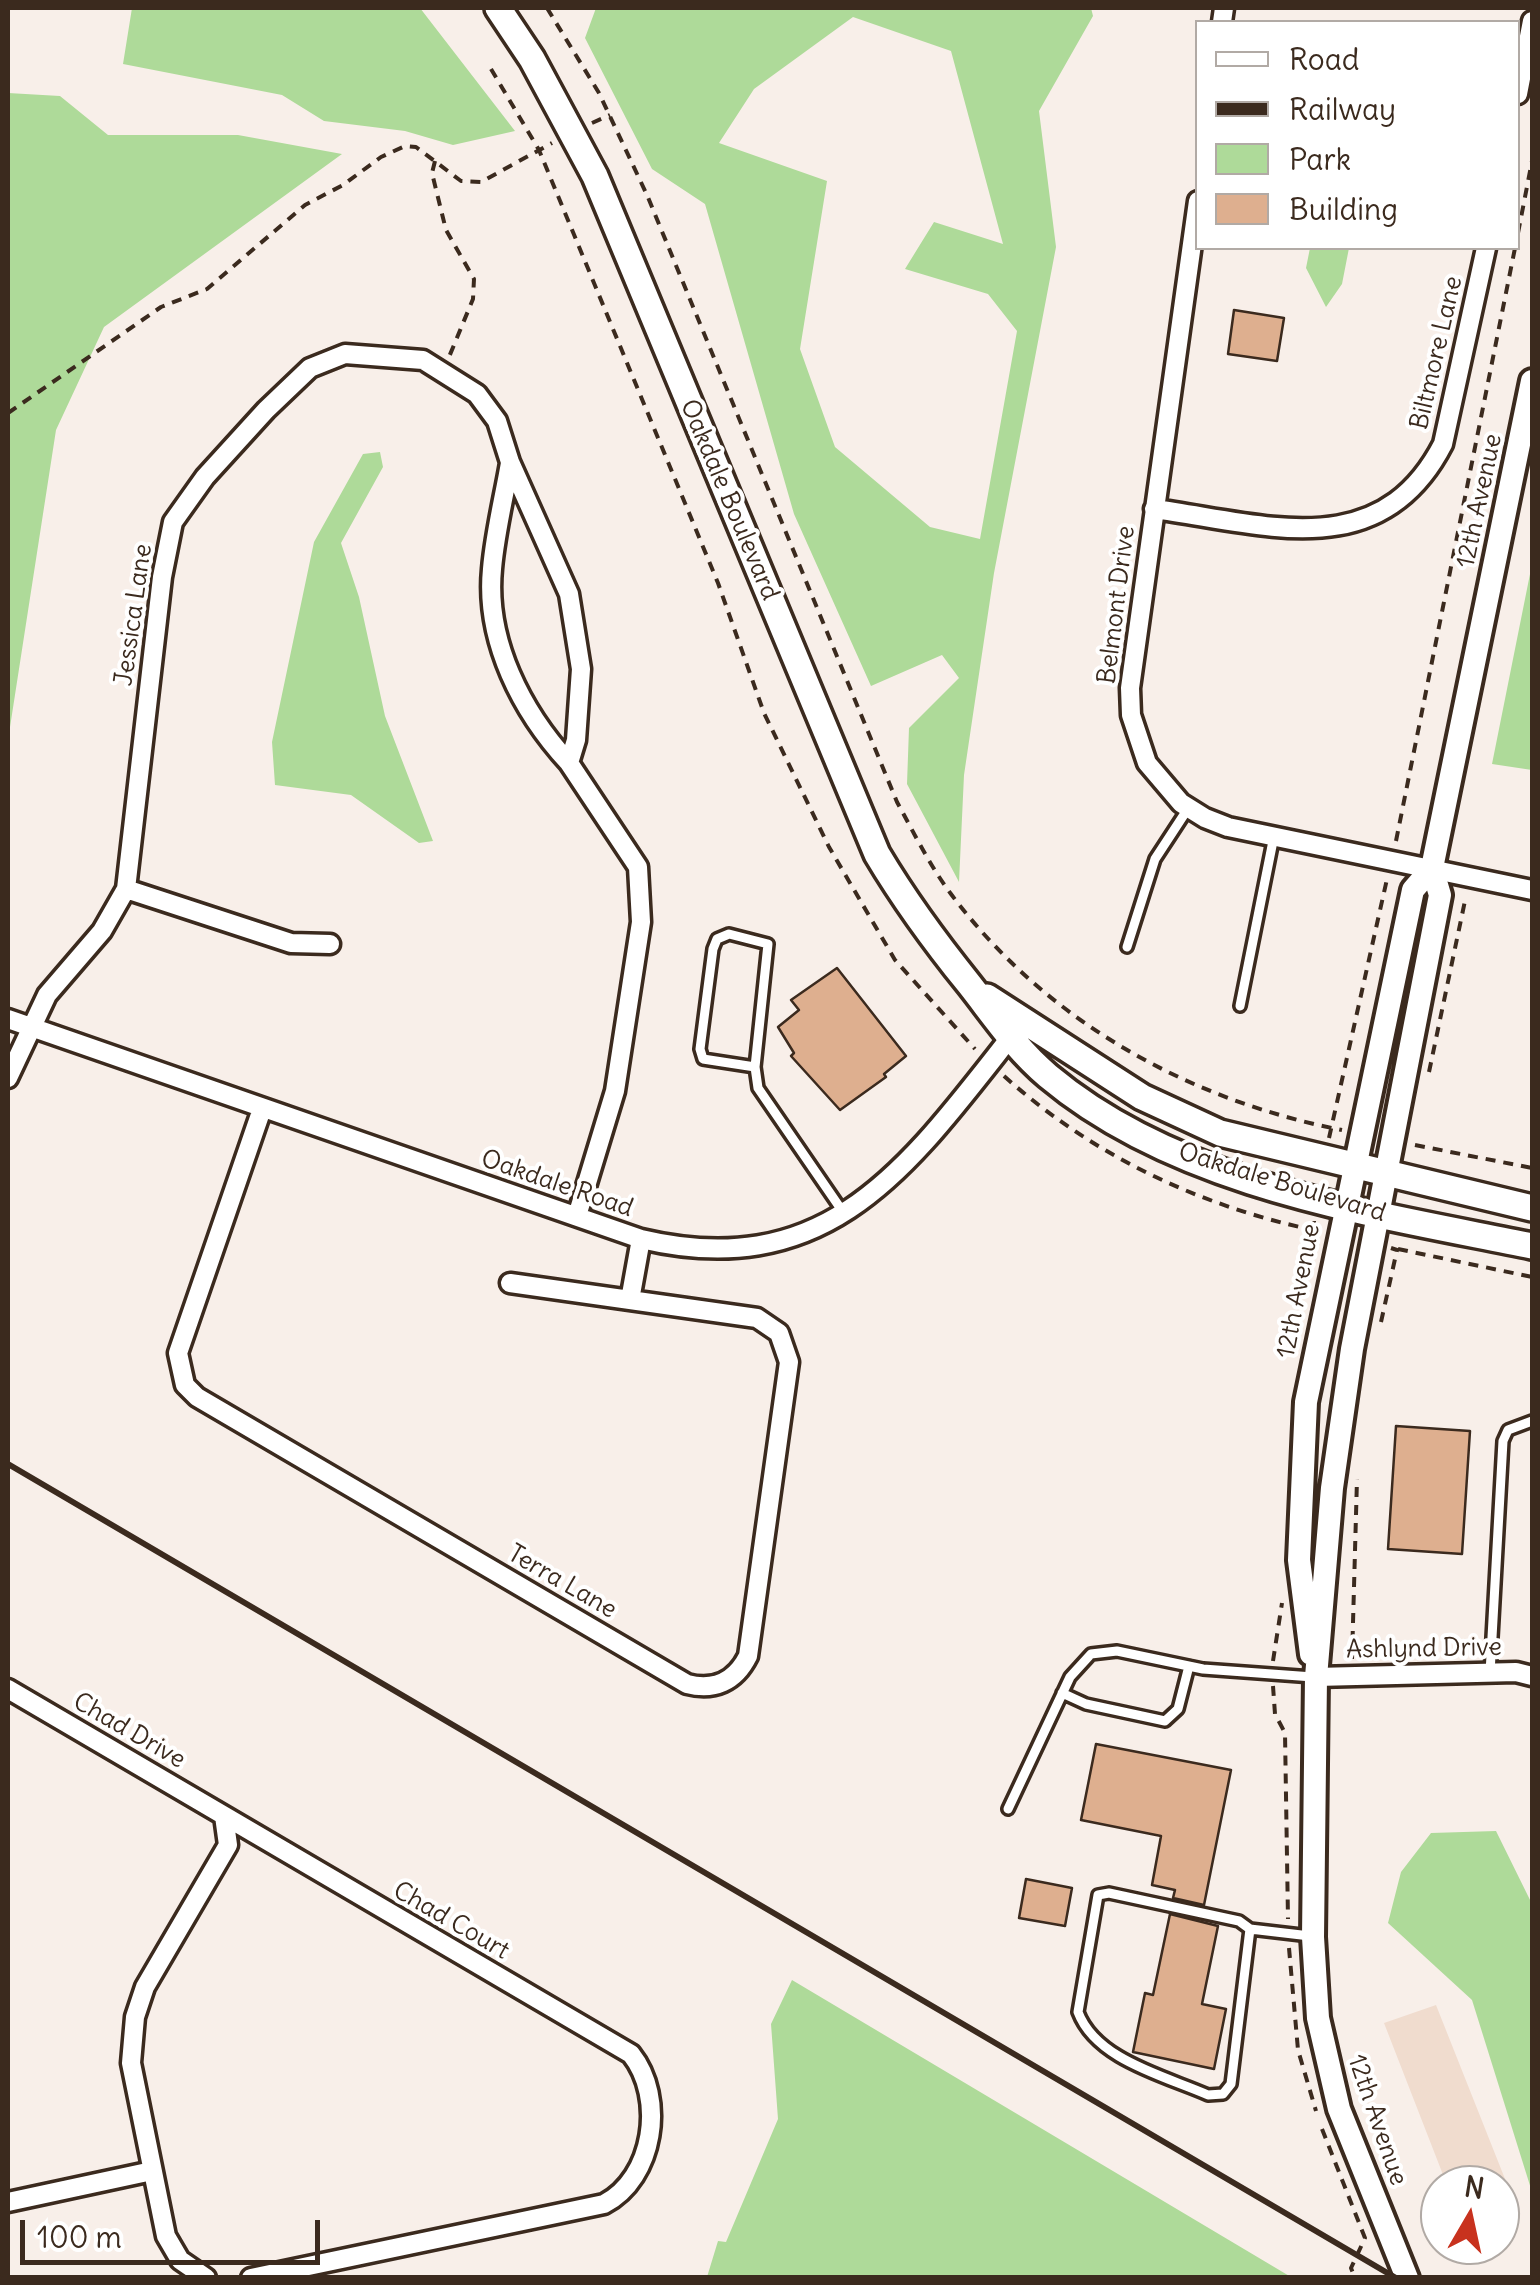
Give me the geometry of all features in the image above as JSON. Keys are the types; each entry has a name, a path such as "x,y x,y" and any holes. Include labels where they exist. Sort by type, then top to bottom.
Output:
{"main road":[{"name":"Oakdale Boulevard","path":"498,8 532,59 595,176 864,828 910,910 971,986 1016,1030 1049,1077 1134,1132 1251,1179 1380,1214 1532,1246"},
{"name":"Oakdale Boulevard","path":"1016,1030 1181,1117 1236,1138 1532,1208"}],"street":[{"path":"1520,84 1532,21"},
{"name":"Belmont Drive","path":"1195,221 1130,688 1131,715 1147,763 1162,785 1188,808 1228,827 1532,890"},
{"name":"Biltmore Lane","path":"1154,510 1326,530 1354,524 1398,502 1431,467 1443,444 1486,250"},
{"name":"Jessica Lane","path":"8,1078 47,996 102,930 126,889 162,577 173,522 205,477 310,368 345,354 423,360 477,394 497,420 510,462 569,594 581,669 576,740 569,762"},
{"name":"12th Avenue","path":"1406,2278 1339,2109 1318,2018 1313,1936 1316,1676 1338,1439 1440,895 1432,868 1532,381"},
{"name":"Jessica Lane","path":"510,462 491,572 499,640 536,726 569,762 638,867 640,922 616,1091 577,1216"},
{"name":"12th Avenue","path":"1316,1676 1304,1625 1299,1500 1306,1402 1413,890 1432,868"},
{"path":"126,889 292,943 330,944"},
{"name":"Oakdale Road","path":"8,1019 641,1239 711,1251 748,1249 808,1234 844,1214 912,1154 1016,1030"},
{"name":"Terra Lane","path":"262,1109 178,1353 185,1385 196,1397 687,1684 716,1686 730,1680 748,1656 788,1362 779,1333 757,1318 510,1283"},
{"path":"630,1300 641,1239"},
{"name":"Ashlynd Drive","path":"1316,1676 1532,1676"},
{"name":"Chad Drive","path":"8,1689 224,1816"},
{"path":"206,2278 188,2268 173,2250 152,2172 131,2064 135,2018 144,1987 228,1845 224,1816"},
{"name":"Chad Court","path":"224,1816 631,2054 647,2078 651,2103 644,2159 635,2179 604,2204 251,2278"},
{"path":"8,2202 152,2172"}],"lane":[{"path":"1127,947 1156,859 1188,808"},
{"path":"1240,1006 1274,836"},
{"path":"755,1067 711,1062 703,1059 700,1049 713,949 718,938 728,934 768,944 755,1067 758,1088 844,1214"},
{"path":"1490,1673 1503,1440 1508,1430 1532,1421"},
{"path":"1008,1808 1078,1664 1102,1650 1189,1666 1316,1676"},
{"path":"1062,1693 1138,1716 1172,1718 1189,1666"},
{"path":"1250,1928 1231,2084 1223,2094 1208,2095 1115,2055 1082,2023 1078,2012 1098,1895 1110,1893 1250,1928 1313,1936"}],"path":[{"path":"546,8 610,115 647,194 898,802 952,896 1065,1010 1146,1064 1227,1100 1360,1134"},
{"path":"490,69 539,150 711,565 764,713 829,847 896,960 961,1037 1083,1140 1167,1184 1278,1223 1338,1236"},
{"path":"8,413 161,307 207,289 305,205 343,185 380,157 405,146 416,147 461,181 481,182 539,150"},
{"path":"434,161 432,173 446,230 474,278 474,299 444,370"},
{"path":"1520,224 1532,161"},
{"path":"1332,1128 1374,922 1392,860 1514,250"},
{"path":"1426,1087 1470,876"},
{"path":"1395,1141 1532,1168"},
{"path":"1373,1244 1398,1250 1380,1328"},
{"path":"1352,1676 1358,1465"}],"shaded area":[{"path":"1436,2005 1499,2165 1439,2165 1384,2023"}],"green space":[{"path":"132,8 420,8 515,131 453,145 405,131 324,121 282,95 123,64"},
{"path":"596,8 1091,8 1093,16 1039,111 1056,247 994,573 964,775 959,882 907,784 909,728 959,678 942,655 871,686 794,514 705,204 652,169 585,38","holes":["853,17 951,51 1003,244 934,222 905,269 988,294 1017,331 980,539 930,527 835,447 800,349 827,181 719,143 754,89"]},
{"path":"8,93 60,96 108,135 238,135 342,154 104,327 56,430 8,740"},
{"path":"1310,250 1349,250 1342,284 1326,307 1306,268"},
{"path":"380,452 383,467 341,543 359,597 385,716 433,841 419,843 351,795 275,785 272,742 314,542 363,454"},
{"path":"1532,564 1532,770 1492,764"},
{"path":"1496,1831 1532,1904 1532,2192 1472,2000 1388,1923 1401,1872 1431,1833"},
{"path":"792,1980 1291,2277 707,2277 718,2241 726,2242 778,2119 771,2024"}],"building":[{"path":"1234,310 1284,318 1277,361 1228,354"},
{"path":"837,968 906,1056 884,1074 886,1077 840,1110 791,1056 794,1053 778,1027 799,1010 791,1000"},
{"path":"1396,1426 1470,1431 1462,1554 1388,1549"},
{"path":"1096,1744 1231,1770 1204,1905 1173,1898 1175,1890 1152,1885 1161,1836 1081,1820"},
{"path":"1026,1879 1072,1888 1065,1926 1019,1918"},
{"path":"1170,1914 1218,1926 1202,2004 1226,2009 1214,2069 1133,2052 1145,1993 1153,1995"}],"railway":[{"path":"8,1464 1396,2278"}]}
